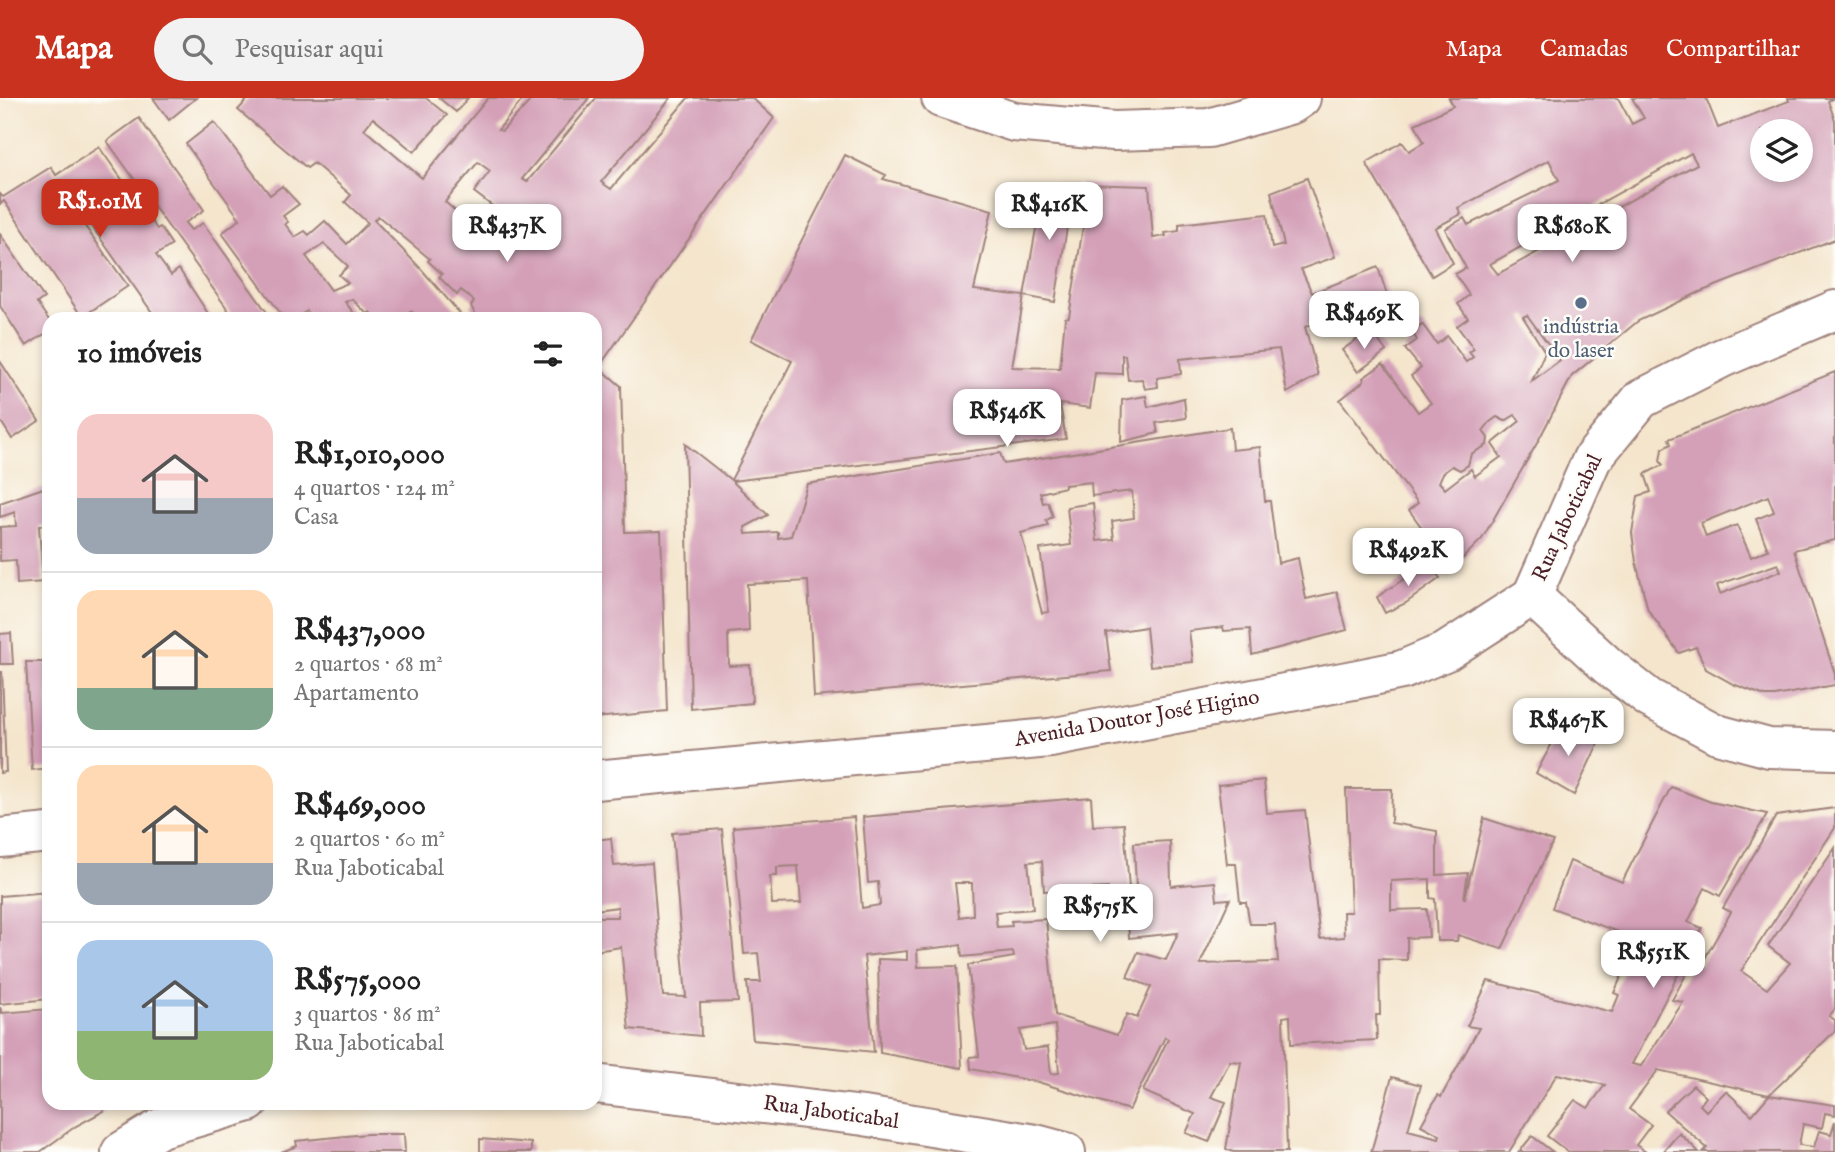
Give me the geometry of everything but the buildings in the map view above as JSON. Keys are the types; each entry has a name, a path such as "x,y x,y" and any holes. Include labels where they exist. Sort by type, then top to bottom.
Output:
{"street":[{"path":"941,98 1014,122 1114,131 1209,128 1292,104 1301,98"},
{"name":"Rua Jaboticabal","path":"1835,310 1722,358 1642,399 1592,459 1532,596 1608,666 1649,698 1717,734 1769,748 1835,750"},
{"name":"Avenida Doutor José Higino","path":"602,779 1051,738 1358,680 1402,670 1447,651 1532,596"},
{"path":"0,838 42,834"},
{"name":"Rua Jaboticabal","path":"602,1085 864,1116 1036,1144 1066,1152"},
{"path":"121,1152 160,1128 222,1110"}],"place":[{"name":"indústria do laser","path":"1581,303"}]}
